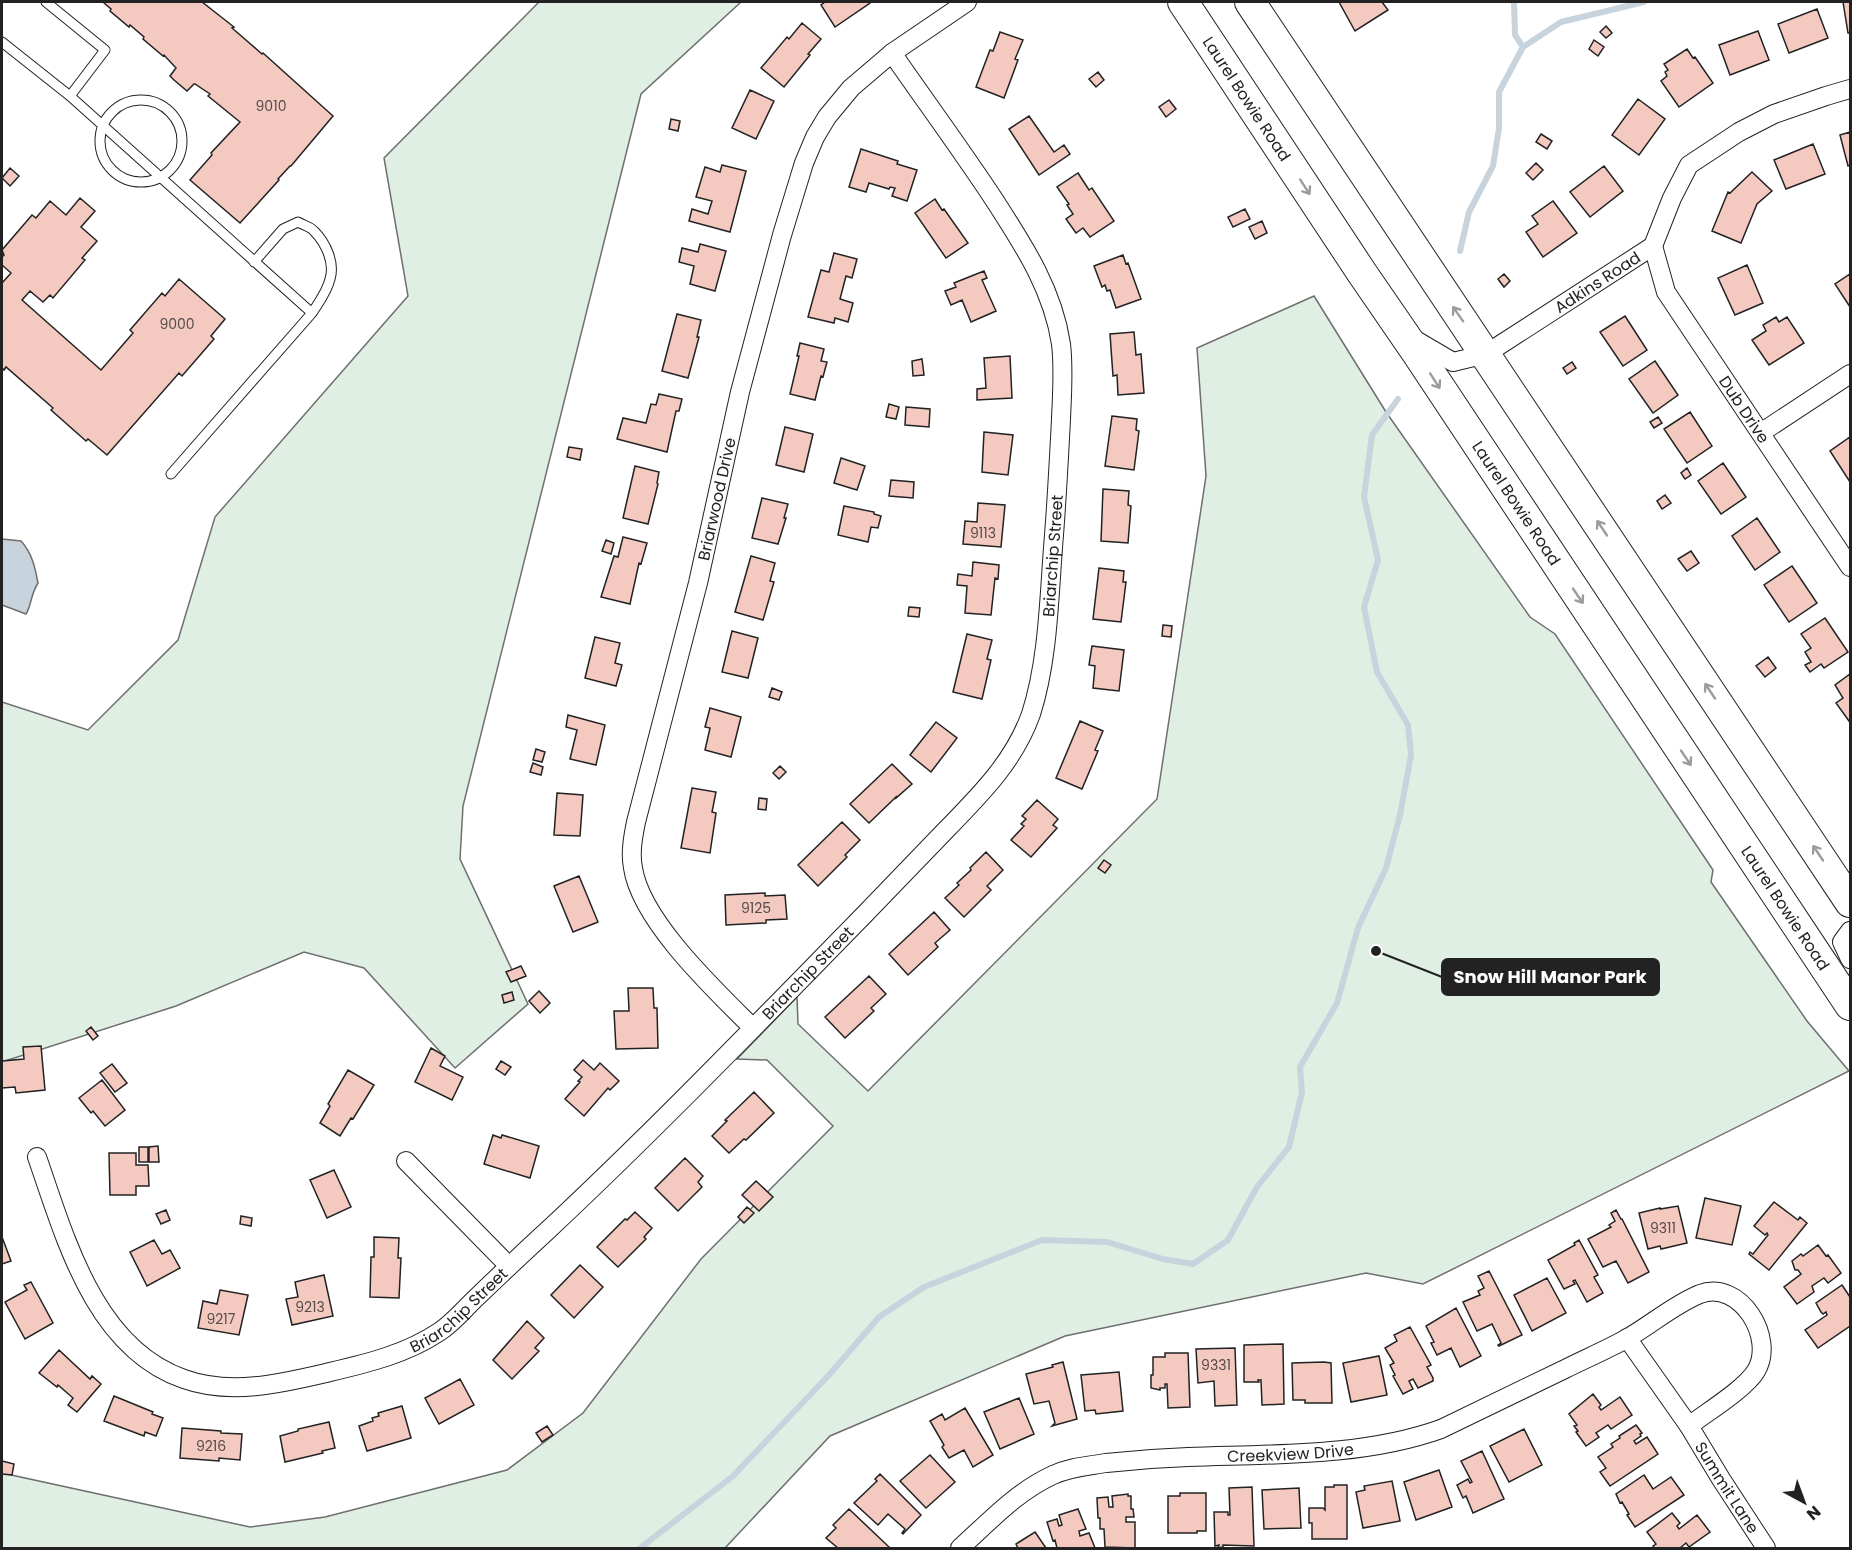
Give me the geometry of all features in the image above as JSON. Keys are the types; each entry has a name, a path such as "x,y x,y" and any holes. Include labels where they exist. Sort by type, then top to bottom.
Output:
{"main road":[{"name":"Laurel Bowie Road","path":"1183,2 1355,264 1403,332 1851,1005"},
{"path":"1250,2 1851,902"}],"street":[{"name":"Briarwood Drive","path":"753,1028 677,946 652,914 639,889 633,870 633,838 698,583 740,392 782,235 804,163 826,117 865,75 892,53 967,2"},
{"name":"Briarchip Street","path":"37,1157 72,1257 92,1295 115,1329 156,1366 185,1380 238,1388 283,1383 386,1358 441,1331 623,1160 986,789 1003,768 1020,740 1031,713 1044,651 1059,476 1063,368 1061,343 1057,324 1039,272 1025,247 892,53"},
{"name":"Adkins Road","path":"1403,332 1453,362 1486,354 1653,246 1672,198 1689,165 1739,132 1774,114 1851,89"},
{"name":"Dub Drive","path":"1653,246 1666,292 1851,567"},
{"path":"1762,432 1851,374"},
{"path":"1851,931 1842,942 1851,959"},
{"path":"406,1161 509,1266"},
{"name":"Creekview Drive","path":"960,1548 1008,1503 1032,1486 1075,1467 1147,1458 1331,1450 1410,1439 1442,1429 1627,1338 1701,1294 1722,1292 1738,1302 1756,1323 1762,1343 1760,1362 1750,1378 1689,1426"},
{"path":"1627,1338 1689,1426"},
{"name":"Summit Lane","path":"1689,1426 1766,1548"}],"lane":[{"path":"46,2 105,50 70,96"},
{"path":"2,42 70,96 312,313"},
{"path":"143,99 157,102 169,109 177,120 182,133 183,146 178,160 170,171 161,177 146,182 132,181 120,176 109,167 99,143 100,131 107,117 117,107 129,101 143,99"},
{"path":"171,474 312,313 326,292 331,278 331,265 327,251 314,230 298,222 284,229 254,262"}],"green space":[{"path":"539,2 741,2 641,94 463,806 460,859 528,1004 455,1068 364,968 304,952 176,1006 2,1062 2,702 88,730 178,640 215,517 408,296 384,158"},
{"path":"1314,296 1386,412 1530,617 1555,634 1713,870 1711,882 1807,1021 1849,1071 1423,1284 1366,1273 1065,1336 830,1436 725,1548 2,1548 2,1473 250,1527 325,1517 507,1470 583,1413 701,1259 833,1126 767,1060 737,1059 797,997 798,1024 868,1091 1157,799 1206,476 1197,348"}],"shaded area":[{"path":"2,539 21,541 28,550 36,571 38,583 26,614 2,605"}],"building":[{"path":"103,2 202,2 234,27 232,28 333,116 240,223 190,180 240,122 208,96 210,94 195,84 187,91 174,80 170,76 176,68 164,55 143,39 144,37 110,11 111,9"},
{"path":"825,2 870,3 835,27 821,5"},
{"path":"1339,2 1382,2 1388,10 1355,31"},
{"path":"1843,2 1850,2 1850,33 1848,33"},
{"path":"1817,9 1828,38 1789,53 1778,24"},
{"path":"802,23 821,39 784,87 761,68"},
{"path":"1606,26 1612,33 1606,38 1600,32"},
{"path":"1758,31 1769,60 1730,75 1719,45"},
{"path":"1000,32 1023,40 1004,98 976,87 990,50 993,51"},
{"path":"1594,40 1604,47 1598,56 1589,49"},
{"path":"1687,49 1713,83 1679,107 1661,81 1667,76 1665,72 1668,70 1664,64"},
{"path":"1098,72 1104,80 1096,87 1089,79"},
{"path":"750,90 774,101 756,139 732,128"},
{"path":"1638,99 1665,119 1639,155 1612,135"},
{"path":"1169,100 1176,109 1166,117 1159,107"},
{"path":"1029,116 1054,152 1064,145 1070,154 1039,175 1009,129"},
{"path":"671,119 680,121 678,131 669,129"},
{"path":"1850,132 1850,165 1848,166 1840,135"},
{"path":"1541,134 1552,141 1547,149 1536,142"},
{"path":"1813,144 1825,174 1786,189 1774,160"},
{"path":"861,149 917,170 907,201 892,196 895,188 890,187 889,189 869,183 866,192 849,187"},
{"path":"1536,163 1543,170 1533,180 1526,173"},
{"path":"722,165 746,171 730,232 689,221 692,209 708,214 712,201 696,197 705,167 720,172"},
{"path":"1604,166 1623,191 1590,217 1570,192"},
{"path":"10,168 19,176 10,186 2,178"},
{"path":"1752,172 1772,191 1757,204 1741,243 1712,231 1728,192 1730,193"},
{"path":"1078,173 1089,190 1092,188 1114,221 1090,237 1083,228 1076,233 1066,219 1073,214 1057,187"},
{"path":"80,198 95,211 81,227 97,241 82,258 85,260 53,298 50,295 43,302 30,291 22,300 101,370 133,333 130,330 162,293 165,296 179,279 225,319 211,336 214,339 182,376 179,373 107,455 88,439 86,441 51,410 53,408 6,367 4,370 2,368 2,283 11,273 2,265 4,255 2,250 32,215 36,218 50,201 66,215"},
{"path":"935,199 968,243 946,258 915,213"},
{"path":"1553,201 1577,233 1543,257 1526,232 1538,224 1532,216"},
{"path":"1245,209 1250,219 1233,227 1228,217"},
{"path":"1262,221 1267,233 1255,239 1249,227"},
{"path":"700,244 726,251 715,291 690,284 694,266 679,262 682,248 698,252"},
{"path":"834,253 857,259 852,278 846,276 840,299 853,303 848,322 835,318 834,323 808,317 821,270 829,272"},
{"path":"1123,255 1141,299 1116,308 1110,290 1107,291 1105,285 1102,287 1094,266"},
{"path":"1747,265 1763,303 1735,315 1718,278"},
{"path":"984,271 987,278 982,280 996,311 971,322 962,300 951,305 945,291 956,287 954,283"},
{"path":"1504,274 1510,281 1504,287 1498,279"},
{"path":"1850,274 1850,307 1835,284"},
{"path":"677,314 701,320 688,378 662,371"},
{"path":"1625,316 1647,350 1623,366 1600,332"},
{"path":"1776,317 1779,322 1787,317 1804,343 1769,365 1752,340 1766,331 1763,325"},
{"path":"1134,332 1136,355 1141,354 1144,393 1118,395 1117,375 1113,376 1110,334"},
{"path":"800,343 824,349 821,361 827,362 815,400 790,394"},
{"path":"1010,356 1012,398 977,400 977,389 986,388 984,358"},
{"path":"922,359 924,375 913,376 912,361"},
{"path":"1655,361 1678,395 1653,413 1629,379"},
{"path":"1572,362 1576,368 1567,374 1563,368"},
{"path":"659,394 682,399 679,411 676,411 667,452 617,439 623,418 646,423 651,404 656,405"},
{"path":"889,404 899,407 896,419 886,417"},
{"path":"906,407 930,409 929,427 905,425"},
{"path":"1690,412 1712,446 1687,463 1664,429"},
{"path":"1112,416 1137,419 1136,430 1139,431 1134,470 1105,466"},
{"path":"1658,417 1662,423 1654,428 1650,422"},
{"path":"785,427 813,434 804,472 776,465"},
{"path":"984,432 1013,435 1008,475 982,472"},
{"path":"1850,437 1850,482 1830,451"},
{"path":"569,447 582,449 580,460 567,457"},
{"path":"841,458 865,466 857,490 834,483"},
{"path":"1723,463 1746,497 1721,514 1698,481"},
{"path":"635,466 659,472 648,524 623,518"},
{"path":"1687,468 1691,475 1685,479 1681,473"},
{"path":"891,480 914,482 913,498 889,496"},
{"path":"1103,489 1129,491 1128,505 1131,506 1128,543 1101,541"},
{"path":"1665,495 1671,503 1662,509 1657,501"},
{"path":"762,498 788,504 778,544 752,538"},
{"path":"978,503 1005,505 1001,547 963,544 965,521 977,522"},
{"path":"844,506 874,512 881,516 878,528 871,527 868,542 838,535"},
{"path":"1757,518 1780,552 1755,570 1732,536"},
{"path":"623,537 647,543 641,564 639,563 630,604 601,597 614,556 618,557"},
{"path":"606,540 614,543 611,554 602,551"},
{"path":"1691,551 1699,563 1687,571 1678,559"},
{"path":"751,556 775,563 770,581 774,582 763,620 735,612"},
{"path":"973,562 999,565 998,579 995,578 991,615 965,613 967,586 957,585 958,574 972,576"},
{"path":"1792,566 1817,603 1789,622 1764,585"},
{"path":"1099,568 1124,571 1123,582 1126,582 1121,622 1093,619"},
{"path":"909,607 920,608 919,617 908,616"},
{"path":"1825,618 1848,652 1824,668 1821,664 1810,672 1805,665 1811,662 1805,652 1811,648 1801,634"},
{"path":"1163,625 1172,626 1171,637 1162,636"},
{"path":"732,631 758,638 748,678 722,672"},
{"path":"967,634 992,640 987,659 991,660 982,699 953,692"},
{"path":"595,637 620,643 615,663 622,665 616,686 585,678"},
{"path":"1092,646 1124,650 1119,691 1093,688 1095,666 1089,665"},
{"path":"1768,657 1776,668 1765,677 1756,666"},
{"path":"1850,674 1849,721 1836,703 1843,698 1835,685"},
{"path":"772,688 782,692 779,700 769,697"},
{"path":"710,708 741,717 731,757 705,750 710,728 705,727"},
{"path":"568,715 605,725 596,765 570,759 577,730 566,727"},
{"path":"1080,721 1103,731 1095,750 1098,751 1082,789 1056,778"},
{"path":"936,722 957,738 931,772 910,755"},
{"path":"536,749 545,752 542,762 533,760"},
{"path":"533,763 543,767 541,775 530,772"},
{"path":"892,764 912,784 869,823 850,804"},
{"path":"780,766 786,772 779,779 773,773"},
{"path":"692,788 716,792 712,812 716,813 710,853 681,848"},
{"path":"557,793 583,795 580,836 554,835"},
{"path":"759,798 767,799 766,810 758,809"},
{"path":"1037,800 1058,819 1053,825 1057,828 1031,857 1011,840 1024,826 1021,824 1026,819 1022,816"},
{"path":"842,822 860,840 845,855 847,857 818,886 798,865"},
{"path":"986,852 1003,870 987,886 991,890 964,917 945,898 959,885 957,883"},
{"path":"1104,860 1111,865 1105,873 1098,868"},
{"path":"579,876 598,922 573,932 554,886"},
{"path":"765,893 765,896 785,895 787,919 766,920 766,923 726,925 725,895"},
{"path":"934,912 950,930 935,943 938,947 908,975 889,954"},
{"path":"521,966 526,976 511,982 506,972"},
{"path":"869,976 886,994 871,1008 874,1011 845,1038 825,1017"},
{"path":"628,988 653,988 654,1008 657,1008 658,1048 616,1049 614,1011 629,1011"},
{"path":"539,991 550,1003 540,1013 529,1001"},
{"path":"512,992 514,1000 504,1003 502,995"},
{"path":"91,1027 98,1036 93,1040 86,1031"},
{"path":"41,1046 45,1090 16,1093 15,1087 2,1088 2,1061 24,1059 23,1047"},
{"path":"431,1048 445,1056 440,1066 463,1077 452,1100 415,1082"},
{"path":"583,1060 594,1070 600,1063 619,1081 610,1090 608,1088 584,1116 565,1099 580,1082 578,1081 582,1077 574,1070"},
{"path":"501,1061 511,1067 505,1075 496,1069"},
{"path":"112,1064 127,1083 115,1092 100,1073"},
{"path":"348,1070 374,1085 340,1136 320,1123 330,1106 328,1104"},
{"path":"102,1080 125,1110 105,1126 79,1098"},
{"path":"754,1092 774,1113 729,1153 712,1136"},
{"path":"493,1135 501,1138 502,1135 539,1146 530,1178 484,1164"},
{"path":"158,1146 159,1162 149,1162 149,1147"},
{"path":"139,1147 148,1147 148,1162 139,1162"},
{"path":"109,1153 136,1153 136,1165 148,1165 149,1186 136,1186 136,1195 110,1195"},
{"path":"685,1158 703,1176 698,1182 702,1187 678,1211 655,1188"},
{"path":"334,1170 351,1207 327,1218 310,1180"},
{"path":"756,1181 773,1197 759,1211 742,1195"},
{"path":"1705,1198 1741,1206 1732,1245 1696,1238"},
{"path":"1774,1202 1798,1220 1800,1217 1807,1223 1769,1270 1749,1254 1750,1252 1753,1254 1768,1235 1754,1226"},
{"path":"1678,1206 1687,1243 1661,1249 1660,1246 1648,1249 1639,1213"},
{"path":"747,1207 754,1213 744,1223 738,1217"},
{"path":"166,1210 170,1220 161,1224 156,1214"},
{"path":"1616,1210 1649,1272 1628,1283 1616,1261 1603,1267 1588,1239 1611,1227 1609,1225 1615,1221 1611,1213"},
{"path":"635,1212 652,1228 644,1237 646,1239 618,1267 597,1247"},
{"path":"241,1216 252,1218 251,1226 240,1224"},
{"path":"2,1237 11,1261 2,1264"},
{"path":"374,1237 399,1238 398,1258 401,1258 399,1298 370,1297"},
{"path":"154,1240 162,1254 170,1250 180,1268 147,1286 130,1252"},
{"path":"1579,1240 1598,1275 1594,1277 1603,1293 1587,1302 1575,1280 1573,1281 1575,1284 1564,1289 1548,1260 1575,1245 1574,1243"},
{"path":"1818,1245 1841,1273 1828,1283 1824,1278 1812,1286 1814,1292 1797,1304 1784,1287 1801,1274 1795,1270 1792,1261"},
{"path":"580,1265 603,1287 574,1318 551,1295"},
{"path":"1489,1271 1522,1335 1499,1346 1501,1343 1492,1324 1477,1331 1463,1302 1480,1295 1478,1291 1484,1288 1478,1276"},
{"path":"324,1275 333,1316 292,1325 286,1299 298,1297 295,1282"},
{"path":"1547,1278 1566,1313 1532,1331 1514,1295"},
{"path":"31,1282 53,1323 25,1339 5,1302 27,1290 24,1285"},
{"path":"1842,1285 1850,1297 1850,1326 1818,1348 1805,1330 1827,1315 1826,1312 1823,1314 1821,1312 1816,1303"},
{"path":"220,1290 248,1295 239,1335 198,1328 203,1301 217,1304"},
{"path":"1456,1308 1481,1356 1460,1367 1451,1348 1437,1355 1431,1343 1434,1342 1426,1326"},
{"path":"527,1321 544,1338 535,1348 539,1351 512,1379 493,1360"},
{"path":"1410,1327 1431,1365 1427,1367 1433,1381 1418,1388 1413,1379 1409,1381 1413,1389 1403,1394 1393,1376 1395,1375 1390,1365 1394,1363 1385,1348 1397,1341 1394,1335"},
{"path":"1283,1344 1284,1404 1262,1405 1261,1380 1244,1382 1244,1345"},
{"path":"1235,1348 1237,1405 1215,1406 1214,1381 1198,1383 1196,1349"},
{"path":"59,1350 90,1379 92,1376 101,1384 77,1412 68,1405 73,1398 39,1373"},
{"path":"1165,1353 1188,1353 1190,1407 1168,1408 1167,1384 1160,1390 1151,1388 1153,1357 1165,1357"},
{"path":"1379,1356 1387,1395 1351,1402 1343,1363"},
{"path":"1063,1362 1077,1419 1052,1426 1055,1423 1049,1401 1034,1404 1026,1374"},
{"path":"1292,1363 1331,1363 1332,1403 1305,1403 1305,1400 1293,1400"},
{"path":"1119,1372 1123,1411 1096,1414 1095,1410 1085,1411 1081,1375"},
{"path":"460,1379 474,1405 439,1424 425,1398"},
{"path":"1593,1394 1601,1405 1599,1407 1601,1410 1620,1397 1632,1415 1611,1429 1608,1425 1596,1433 1599,1437 1586,1446 1576,1432 1578,1431 1574,1426 1577,1425 1569,1414"},
{"path":"114,1396 163,1418 156,1436 145,1432 144,1436 104,1421"},
{"path":"1019,1398 1034,1434 1000,1449 984,1412"},
{"path":"402,1406 411,1438 367,1451 359,1426 373,1421 372,1418 379,1416 378,1413"},
{"path":"965,1408 993,1455 973,1467 964,1450 949,1458 930,1421 942,1414 945,1420"},
{"path":"329,1422 335,1448 285,1462 280,1436"},
{"path":"1636,1425 1642,1433 1634,1441 1636,1444 1647,1437 1658,1454 1610,1486 1600,1472 1606,1468 1598,1457 1613,1447 1611,1444 1620,1438 1619,1436"},
{"path":"547,1426 553,1435 542,1442 536,1433"},
{"path":"182,1428 242,1434 240,1460 180,1458"},
{"path":"1524,1429 1542,1465 1509,1482 1490,1446"},
{"path":"1482,1451 1504,1499 1473,1513 1466,1496 1463,1498 1457,1485 1468,1479 1470,1483 1472,1482 1461,1461"},
{"path":"930,1455 955,1482 926,1508 900,1481"},
{"path":"2,1461 14,1464 12,1475 2,1474"},
{"path":"1439,1470 1452,1507 1416,1520 1404,1482"},
{"path":"880,1474 921,1515 903,1534 905,1529 888,1514 878,1525 854,1503 877,1481 875,1479"},
{"path":"1644,1475 1653,1489 1671,1477 1684,1495 1635,1527 1616,1494"},
{"path":"1392,1481 1400,1521 1363,1528 1356,1492 1365,1490 1364,1486"},
{"path":"1334,1485 1347,1485 1347,1539 1312,1539 1309,1508 1325,1510 1325,1487 1334,1487"},
{"path":"1252,1487 1254,1546 1223,1545 1218,1548 1219,1545 1215,1546 1214,1512 1228,1512 1230,1515 1229,1488"},
{"path":"1299,1488 1301,1528 1264,1529 1262,1490"},
{"path":"1180,1493 1206,1493 1206,1531 1168,1533 1168,1496 1180,1496"},
{"path":"1128,1494 1131,1496 1131,1509 1133,1509 1134,1517 1126,1517 1126,1522 1135,1522 1135,1548 1105,1547 1104,1529 1100,1529 1100,1518 1098,1518 1097,1498 1108,1497 1109,1507 1113,1507 1112,1496"},
{"path":"849,1509 889,1547 838,1548 826,1538 836,1528 833,1525"},
{"path":"1078,1509 1086,1529 1079,1531 1080,1536 1089,1533 1095,1548 1057,1548 1047,1522 1057,1519 1059,1526 1062,1525 1059,1515"},
{"path":"1672,1513 1680,1523 1677,1526 1679,1529 1697,1515 1710,1532 1689,1547 1686,1543 1680,1548 1655,1548 1653,1546 1656,1544 1647,1532"},
{"path":"1035,1532 1046,1548 1018,1548 1016,1544"}],"waterway":[{"path":"1460,251 1469,212 1493,166 1499,128 1499,92 1523,47 1515,35 1514,2"},
{"path":"1523,47 1561,22 1644,2"},
{"path":"640,1548 733,1476 829,1375 879,1317 924,1287 1042,1240 1107,1242 1163,1259 1193,1264 1228,1240 1257,1187 1289,1147 1302,1092 1300,1067 1337,1003 1358,928 1386,868 1400,815 1411,755 1408,725 1377,672 1364,607 1378,560 1364,497 1372,435 1398,399"}],"place":[{"name":"Snow Hill Manor Park","path":"1376,951"}]}
